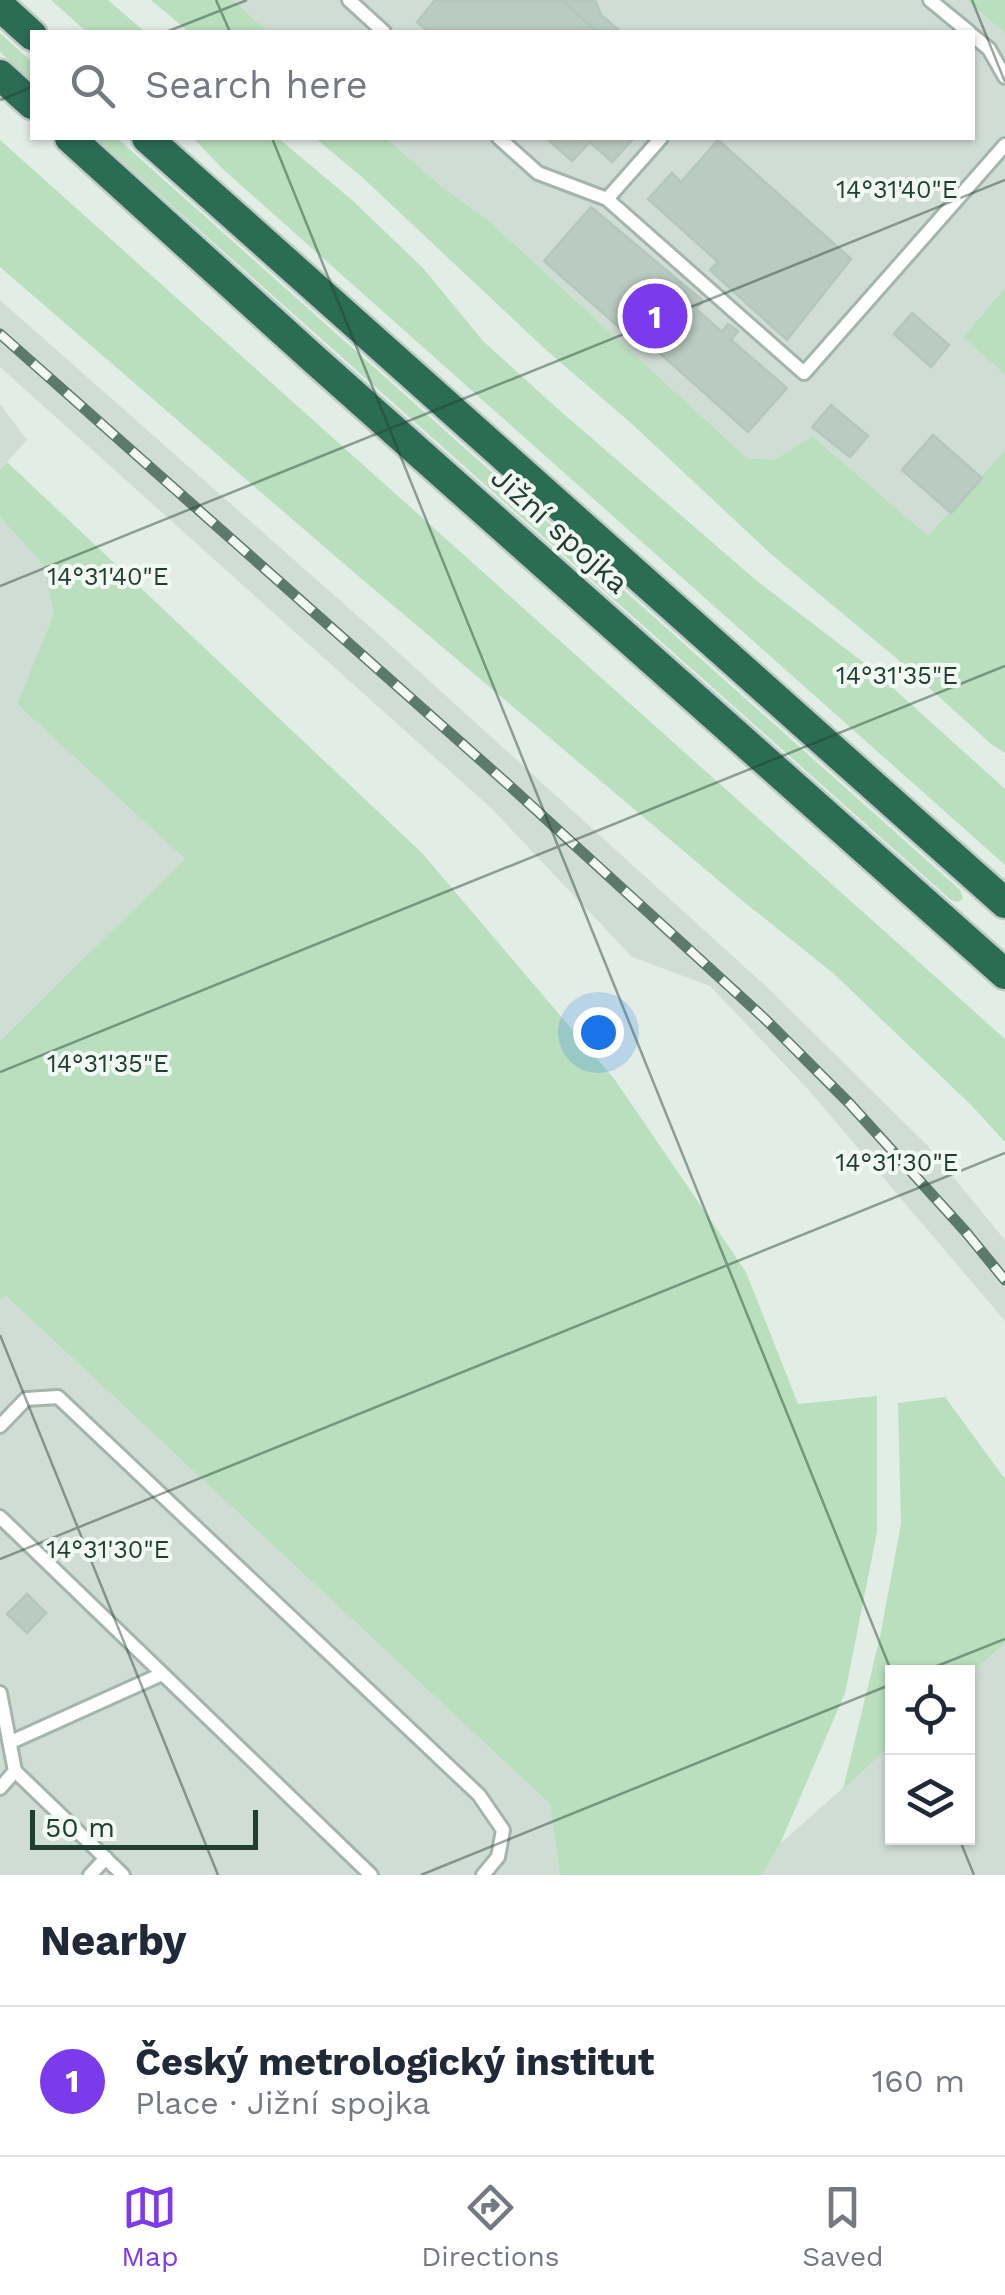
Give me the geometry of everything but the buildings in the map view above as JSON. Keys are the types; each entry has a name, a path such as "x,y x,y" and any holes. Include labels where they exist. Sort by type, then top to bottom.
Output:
{"highway":[{"path":"0,6 30,33"},
{"path":"0,75 30,102"},
{"name":"Jižní spojka","path":"72,140 1005,974"},
{"name":"Jižní spojka","path":"149,140 1005,902"}],"lane":[{"path":"349,0 382,30"},
{"path":"930,0 966,30"},
{"path":"975,37 989,49 1005,77"},
{"path":"501,140 538,173 607,199 804,374 1005,145"},
{"path":"607,199 658,140"},
{"path":"0,1426 26,1400 58,1397 479,1795 503,1830 498,1856 483,1875"},
{"path":"0,1517 371,1875"},
{"path":"10,1742 162,1674"},
{"path":"0,1693 15,1771 123,1875"},
{"path":"0,1788 15,1771"},
{"path":"90,1875 106,1858"}],"shaded area":[{"path":"233,0 967,0 1005,34 1005,288 963,337 1005,375 1005,450 928,537 812,436 774,460 747,458 488,220 442,187 388,140 975,140 975,30 266,30"},
{"path":"0,300 378,634 770,990 926,1144 1005,1240 1005,1321 807,1088 710,986 632,957 491,808 0,367"},
{"path":"0,404 27,440 0,469"},
{"path":"0,517 44,564 54,613 17,704 186,859 0,1041"},
{"path":"6,1296 550,1804 561,1873 0,1875 0,1299"},
{"path":"1005,1643 1005,1875 762,1875 780,1844 885,1750 885,1845 975,1845 975,1670"}],"green space":[{"path":"51,0 108,0 143,30 85,30"},
{"path":"151,0 233,0 266,30 187,30"},
{"path":"967,0 1005,0 1005,34 1003,32"},
{"path":"0,33 30,60 30,79 0,52"},
{"path":"0,140 1005,1039 1005,1142 833,973 350,569 0,267"},
{"path":"98,140 119,140 960,890 963,899 951,900"},
{"path":"195,140 280,140 352,200 423,268 483,341 558,409 757,581 872,669 1005,789 1005,865"},
{"path":"317,140 388,140 442,187 488,220 747,458 774,460 812,436 928,536 1005,450 1005,753 772,555"},
{"path":"1005,288 1005,375 963,337"},
{"path":"7,462 422,853 615,1080 746,1272 798,1404 877,1396 877,1532 845,1693 780,1844 762,1875 557,1875 560,1873 550,1804 6,1296 0,1299 0,1041 185,859 17,704 54,613 43,564 0,517 0,469"},
{"path":"945,1397 1005,1479 1005,1643 975,1670 975,1665 885,1665 885,1750 843,1789 880,1637 901,1524 898,1403"}],"railway":[{"path":"0,334 511,787 764,1018 850,1104 1005,1280"}],"place":[{"name":"Český metrologický institut","path":"655,316"}]}
